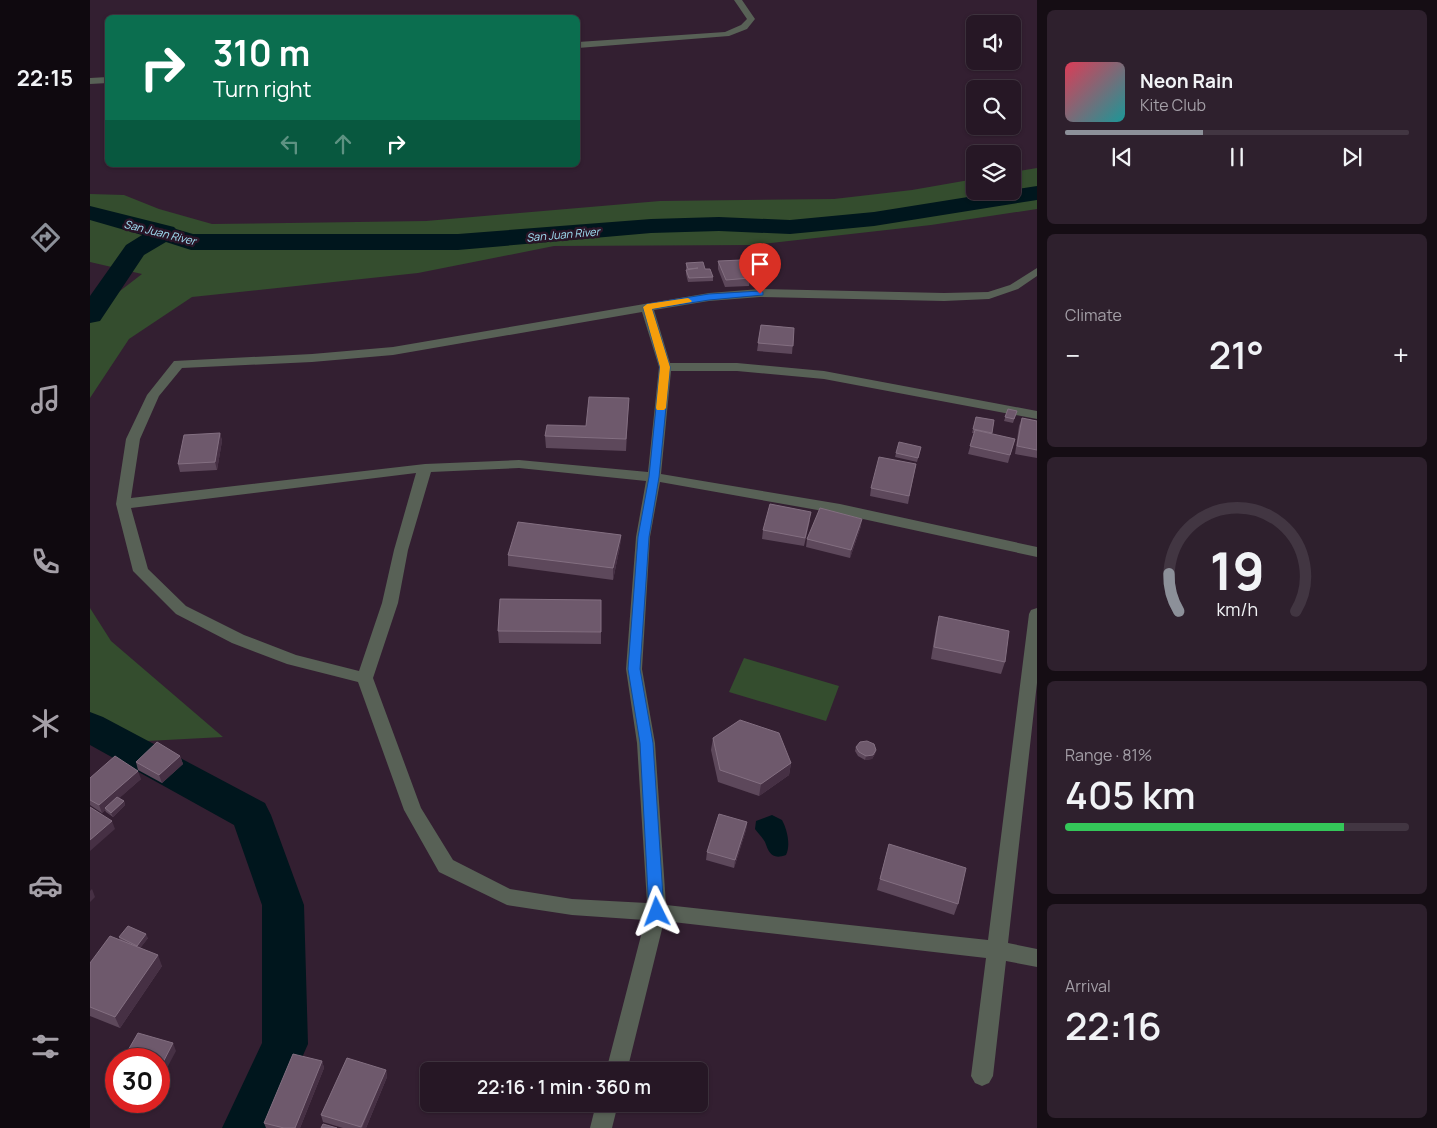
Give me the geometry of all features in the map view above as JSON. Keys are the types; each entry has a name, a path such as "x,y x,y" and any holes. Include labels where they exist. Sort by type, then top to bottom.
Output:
{"street":[{"path":"580,45 726,34 744,28 751,19 738,0"},
{"path":"90,82 105,80"},
{"path":"365,678 293,660 238,638 181,610 142,571 123,504 134,439 153,395 178,364 312,358 393,351 709,297 760,294 944,297 989,295 1014,287 1035,276"},
{"path":"618,1062 657,912 646,743 634,669 643,537 654,477 665,367 647,307"},
{"path":"665,367 736,367 824,375 1037,415"},
{"path":"123,504 425,468 519,464 654,477 840,509 1037,552"},
{"path":"425,468 401,550 390,603 365,678 413,810 446,866 506,897 572,907 657,912 997,950 1037,958"},
{"path":"982,1076 1037,614"},
{"path":"601,1128 605,1112"}],"green space":[{"path":"1037,168 1037,209 931,225 753,245 554,246 418,273 192,297 129,339 90,398 90,314 142,274 90,262 90,194 124,195 159,209 212,224 426,221 660,201 834,199 912,190 966,181 966,200 1021,200 1021,171"},
{"path":"90,608 111,641 223,737 90,744"},
{"path":"744,658 839,686 826,721 729,692"}],"water":[{"path":"772,815 782,820 785,828 788,837 786,855 774,856 755,829 756,821"}],"building":[{"path":"742,260 750,278 726,280 718,261"},
{"path":"703,262 705,269 710,269 713,277 689,278 686,270 698,268 688,269 686,263"},
{"path":"761,325 794,328 793,346 758,343"},
{"path":"589,397 629,398 626,439 545,436 547,425 586,426"},
{"path":"1008,409 1017,411 1014,419 1005,417"},
{"path":"976,417 994,420 992,433 973,429"},
{"path":"1022,418 1037,421 1037,450 1017,446"},
{"path":"975,430 1015,439 1010,455 970,446"},
{"path":"220,433 215,462 178,464 184,435"},
{"path":"899,442 921,447 918,458 896,453"},
{"path":"879,457 916,464 909,496 871,488"},
{"path":"770,504 811,512 805,538 763,530"},
{"path":"820,508 862,519 851,550 807,539"},
{"path":"518,522 621,535 613,568 508,555"},
{"path":"500,599 601,600 601,632 498,631"},
{"path":"939,616 1009,631 1005,662 934,647"},
{"path":"740,720 779,733 791,763 761,784 720,770 713,738"},
{"path":"867,741 874,744 876,750 873,755 866,756 859,752 856,747 860,742"},
{"path":"157,742 180,756 159,775 136,762"},
{"path":"115,756 138,771 99,805 90,800 90,778"},
{"path":"117,797 124,801 111,813 105,808"},
{"path":"90,807 112,821 90,840"},
{"path":"719,814 747,822 735,860 707,852"},
{"path":"889,844 966,868 958,904 880,879"},
{"path":"128,926 146,934 137,946 119,937"},
{"path":"110,936 158,955 115,1017 90,1007 90,963"},
{"path":"138,1033 173,1043 170,1049 129,1048"},
{"path":"293,1054 322,1061 295,1128 284,1128 264,1123"},
{"path":"347,1058 386,1070 361,1127 321,1115"},
{"path":"323,1124 337,1128 321,1128"}],"waterway":[{"name":"San Juan River","path":"163,233 191,242 458,242 651,226 719,224 790,227 874,219 1037,193"},
{"name":"San Juan River","path":"90,213 96,213 163,233"},
{"path":"90,315 135,250 163,233"},
{"path":"90,727 251,815 283,905 285,1044 246,1128"}],"slow traffic":[{"path":"661,408 665,367 647,307 688,301"}],"route":[{"path":"657,912 650,782 646,743 634,669 643,537 654,477 665,367 647,307 709,297 760,294"}]}
